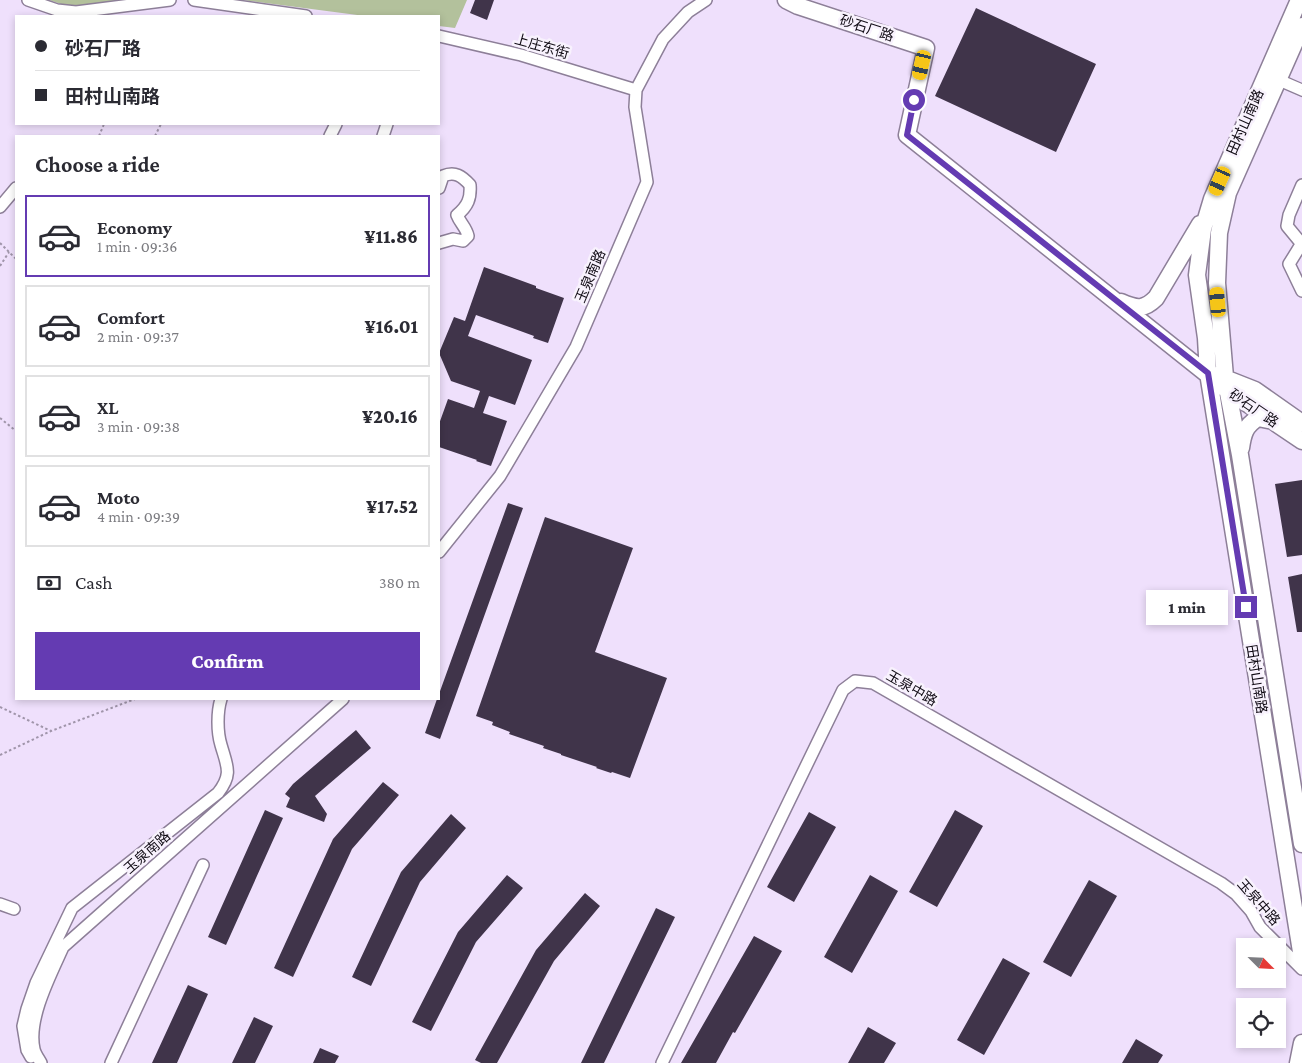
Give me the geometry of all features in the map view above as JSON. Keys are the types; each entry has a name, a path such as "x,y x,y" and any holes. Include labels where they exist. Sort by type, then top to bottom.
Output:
{"main road":[{"name":"砂石厂路","path":"786,0 798,6 926,48 907,135 1208,373 1226,383 1273,421 1302,441"},
{"name":"田村山南路","path":"1299,0 1212,199 1203,229 1197,275 1206,338 1208,373 1302,958"},
{"name":"田村山南路","path":"1302,26 1228,193 1219,233 1217,283 1226,383 1240,456 1302,844"},
{"path":"1113,298 1136,308 1148,306 1156,298 1197,230 1212,199"},
{"name":"砂石厂路","path":"1226,383 1255,390 1302,423"},
{"path":"1240,456 1243,434 1251,422 1258,418 1273,421"},
{"path":"1298,1063 1302,1043"}],"street":[{"path":"28,0 57,10 76,12 170,0"},
{"path":"194,0 299,15"},
{"name":"玉泉南路","path":"440,551 500,476 576,347 647,182 635,107 636,90 663,39 688,12 706,0"},
{"name":"上庄东街","path":"440,36 521,55 636,90"},
{"path":"440,185 443,176 451,173 457,174 470,185 471,194 466,207 457,214 459,221 467,230 468,236 464,241 453,239 440,243"},
{"path":"1302,185 1289,216 1287,226 1301,243 1289,264 1302,291"},
{"path":"0,206 15,189"},
{"name":"玉泉中路","path":"662,1063 843,690 855,682 873,683 1221,883 1236,894 1251,911 1260,927 1302,969"},
{"path":"35,1063 27,1050 23,1026 27,1009 36,983 72,908 218,793 226,782 226,757 218,730 221,700"},
{"name":"玉泉南路","path":"41,1063 34,1049 34,1026 41,997 63,947 342,700"},
{"path":"111,1063 203,865"},
{"path":"0,904 14,909"}],"lane":[{"path":"1278,79 1302,87"},
{"path":"1278,79 1302,93"}],"path":[{"path":"0,243 15,259"},
{"path":"0,266 9,252"},
{"path":"0,418 15,430"},
{"path":"0,755 51,731 131,700"},
{"path":"0,707 51,731"}],"green space":[{"path":"49,0 136,0 73,8"},
{"path":"242,0 467,0 455,28 440,26 440,15 357,15"}],"building":[{"path":"475,0 494,0 487,20 470,13"},
{"path":"976,8 1096,64 1056,152 935,96"},
{"path":"484,267 564,298 548,343 476,315 468,336 532,360 515,405 489,396 483,413 507,421 491,466 440,447 440,421 448,399 474,408 480,391 451,381 440,355 440,351 454,317 465,321"},
{"path":"1302,480 1302,555 1287,557 1275,484"},
{"path":"508,503 523,508 440,739 425,733 437,700 440,700 440,691"},
{"path":"545,517 633,548 595,652 667,678 630,778 596,768 543,748 544,746 509,734 510,732 492,725 493,722 476,716"},
{"path":"1302,574 1302,632 1297,632 1288,577"},
{"path":"356,730 371,748 315,796 327,814 324,822 286,807 290,798 285,794 293,784"},
{"path":"383,782 399,795 352,849 293,977 274,968 333,839"},
{"path":"265,810 283,818 226,945 208,937"},
{"path":"955,810 983,826 937,907 909,892"},
{"path":"809,812 836,827 794,902 767,887"},
{"path":"451,814 466,828 420,882 371,986 352,977 401,872"},
{"path":"507,875 523,888 476,942 431,1031 412,1022 458,932"},
{"path":"870,875 898,891 852,973 824,957"},
{"path":"1089,880 1117,896 1071,977 1043,962"},
{"path":"585,893 600,906 554,961 497,1063 481,1063 475,1060 536,950"},
{"path":"656,908 675,917 604,1063 581,1063"},
{"path":"754,936 782,951 735,1033 733,1032 716,1063 681,1063"},
{"path":"1003,958 1030,973 984,1055 957,1040"},
{"path":"188,985 208,994 177,1063 152,1063"},
{"path":"254,1017 273,1026 255,1063 232,1063"},
{"path":"868,1027 896,1043 884,1063 848,1063"},
{"path":"1136,1039 1163,1055 1158,1063 1122,1063"},
{"path":"320,1048 339,1056 335,1063 313,1063"}],"route":[{"path":"914,100 907,135 1208,373 1246,607"}]}
